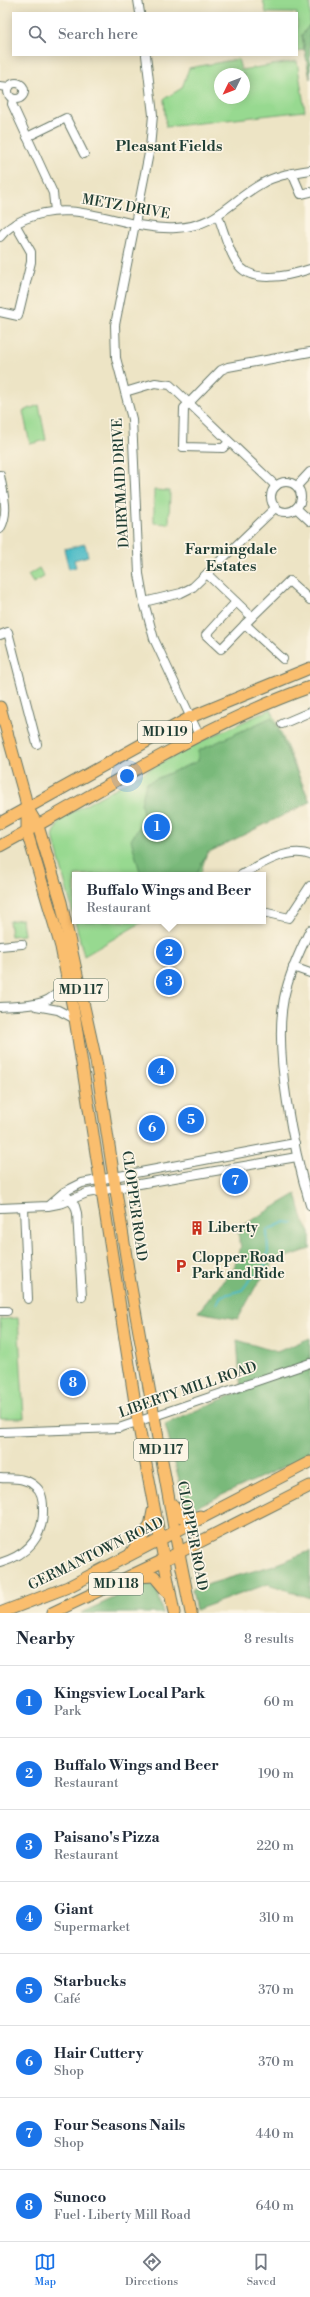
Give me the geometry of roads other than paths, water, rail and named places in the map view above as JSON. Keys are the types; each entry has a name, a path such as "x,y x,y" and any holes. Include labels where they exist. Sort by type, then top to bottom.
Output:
{"main road":[{"name":"MD 119","path":"0,823 191,718 310,668"},
{"name":"MD 119","path":"0,846 199,735 259,707 310,687"},
{"name":"CLOPPER ROAD","path":"0,706 27,808 27,832 61,947 75,1019 138,1422 155,1504 160,1540 174,1613"},
{"name":"CLOPPER ROAD","path":"27,808 38,826 61,902 96,1061 130,1282 175,1533 191,1613"},
{"name":"GERMANTOWN ROAD","path":"0,1613 68,1587 127,1558 310,1462"},
{"name":"MD 118","path":"52,1613 179,1553 310,1486"},
{"path":"169,1496 176,1512 181,1518 190,1519 218,1510"},
{"path":"127,1558 137,1547 150,1526 155,1504"},
{"path":"126,1579 146,1575 154,1576 160,1581 171,1596"}],"street":[{"path":"138,0 140,12"},
{"name":"DAIRYMAID DRIVE","path":"146,56 153,115 150,148 115,325 116,358 132,419 139,574 144,602 154,639 199,735"},
{"path":"0,86 9,88 17,83 24,89 22,98 12,99"},
{"path":"9,88 8,94 12,99 12,104 53,193 55,211"},
{"path":"27,137 66,118 84,154"},
{"name":"METZ DRIVE","path":"0,237 15,224 31,216 55,211 85,212 156,228 177,228 205,222 218,216 260,184 272,178 310,170"},
{"path":"292,173 301,194 310,192"},
{"path":"218,216 236,263 251,275 279,275 310,269"},
{"path":"0,312 18,316 31,262 29,245 15,224"},
{"path":"230,442 223,448 184,447 184,408 221,370 228,367 310,352"},
{"path":"125,392 163,383 170,385 190,402 276,486"},
{"path":"297,486 310,472"},
{"path":"0,475 6,510 5,521 0,529"},
{"path":"286,482 297,486 301,497 296,508 286,512 276,507 272,496 276,486 286,482"},
{"path":"144,602 181,593 193,587 276,507"},
{"path":"296,508 310,522"},
{"path":"207,574 252,617"},
{"path":"236,602 206,635 221,649 289,581 310,600"},
{"path":"245,624 283,659"},
{"path":"0,635 8,632 38,744"},
{"path":"282,724 310,712"},
{"path":"248,872 296,852 310,855"},
{"path":"266,913 289,918 310,886"},
{"path":"310,930 293,967 284,999 282,1032 282,1061 297,1157 310,1205"},
{"path":"0,946 22,944"},
{"path":"293,967 310,973"},
{"path":"0,1007 31,1005 48,1002 58,994 67,982"},
{"path":"31,1005 58,1010 75,1019"},
{"path":"48,1206 64,1192 82,1183 295,1143"},
{"path":"0,1208 48,1206 70,1200 87,1193 297,1157"},
{"path":"64,1192 77,1213 82,1297"},
{"path":"24,1208 28,1299"},
{"name":"LIBERTY MILL ROAD","path":"0,1432 119,1428 310,1363"},
{"path":"0,1478 23,1479 36,1486 43,1499 44,1519 39,1534 23,1554 0,1563"}],"water":[{"path":"85,544 88,556 74,560 76,567 69,569 64,549"}],"waterway":[{"path":"217,1303 221,1296 242,1290 252,1277 260,1274 265,1266 268,1252 267,1230 285,1222 293,1223"}],"place":[{"name":"Kingsview Local Park","path":"157,827"},
{"name":"Buffalo Wings and Beer","path":"169,952"},
{"name":"Paisano's Pizza","path":"169,982"},
{"name":"Giant","path":"161,1071"},
{"name":"Starbucks","path":"191,1120"},
{"name":"Hair Cuttery","path":"152,1128"},
{"name":"Four Seasons Nails","path":"235,1181"},
{"name":"Liberty","path":"197,1228"},
{"name":"Clopper Road Park and Ride","path":"181,1266"},
{"name":"Sunoco","path":"73,1383"}],"district":[{"name":"Pleasant Fields","path":"169,146"},
{"name":"Farmingdale Estates","path":"231,558"}]}
